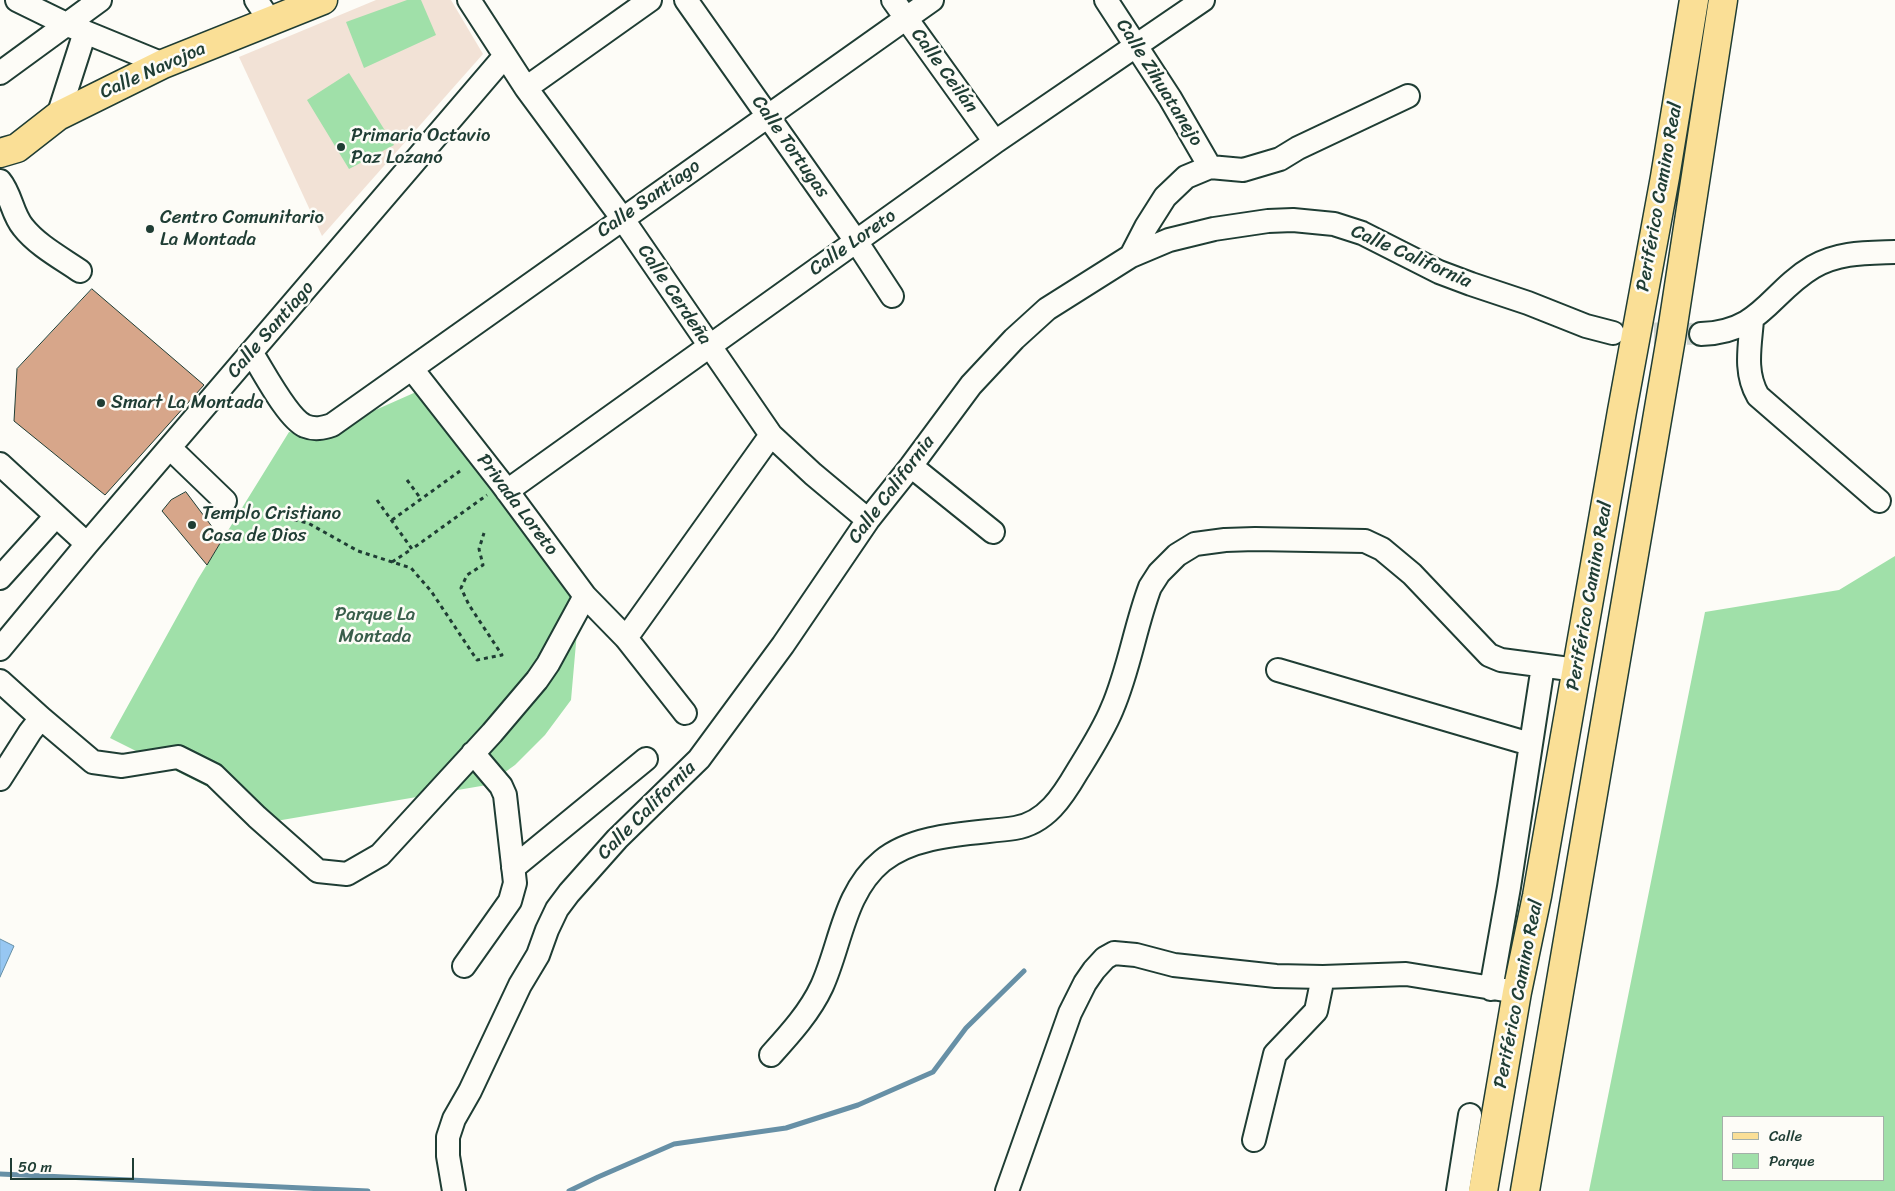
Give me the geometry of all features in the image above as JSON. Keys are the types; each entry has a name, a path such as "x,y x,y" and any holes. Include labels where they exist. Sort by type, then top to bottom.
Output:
{"main road":[{"name":"Calle Navojoa","path":"9,151 58,116 164,64 263,11 323,0"},
{"name":"Periférico Camino Real","path":"1483,1191 1517,992 1537,896 1694,0"},
{"name":"Periférico Camino Real","path":"1525,1191 1671,338 1723,0"}],"street":[{"path":"17,0 76,28 164,64"},
{"path":"0,73 76,28 100,0"},
{"name":"Calle Cerdeña","path":"469,0 504,57 622,218 708,346 771,435 813,474 868,520"},
{"path":"526,88 650,0"},
{"name":"Calle Tortugas","path":"686,0 856,241 892,296"},
{"name":"Calle Ceilán","path":"893,0 995,142"},
{"name":"Calle Santiago","path":"252,352 292,416 304,426 316,429 332,425 932,0"},
{"name":"Calle Zihuatanejo","path":"1106,0 1137,44 1210,168"},
{"name":"Calle Loreto","path":"504,488 995,142 1203,0"},
{"path":"58,116 76,28"},
{"name":"Calle Santiago","path":"0,649 87,544 504,57"},
{"path":"1131,256 1165,197 1186,177 1210,168 1243,170 1262,166 1408,96"},
{"name":"Calle Navojoa","path":"0,169 9,151"},
{"path":"0,181 23,228 51,251 80,270"},
{"name":"Calle California","path":"454,1191 448,1156 448,1137 454,1118 470,1091 520,985 538,955 557,909 569,893 618,840 699,759 782,645 868,520 912,466 971,385 1014,339 1048,309 1131,256 1169,240 1214,229 1268,221 1293,220 1334,224 1362,233 1439,272 1528,303 1586,326 1613,333"},
{"path":"1701,334 1720,334 1752,320 1790,284 1821,264 1844,255 1895,252"},
{"path":"1752,320 1748,368 1751,384 1758,396 1879,501"},
{"name":"Privada Loreto","path":"412,369 585,596 626,638 685,713"},
{"path":"626,638 771,435"},
{"path":"170,448 226,501"},
{"path":"0,464 87,544"},
{"path":"912,466 994,532"},
{"path":"0,578 56,516"},
{"path":"771,1055 802,1020 821,988 830,967 846,913 861,887 882,861 906,847 942,837 1018,828 1036,821 1050,811 1064,795 1098,739 1112,709 1150,587 1159,573 1177,555 1195,544 1255,539 1365,541 1382,549 1412,574 1489,655 1501,660 1577,670"},
{"path":"0,681 93,762 122,766 178,757 214,775 257,817 318,871 347,874 380,855 492,733 537,680 548,664 585,596"},
{"path":"1491,989 1509,887 1542,666"},
{"path":"1278,670 1530,744"},
{"path":"0,779 30,732 42,718"},
{"path":"464,966 510,901 515,883 505,795 501,786 473,753"},
{"path":"513,868 646,760"},
{"path":"1509,887 1537,896"},
{"path":"1007,1191 1070,1013 1085,983 1105,958 1114,953 1125,953 1174,965 1276,976 1323,977 1406,974 1517,992"},
{"path":"1254,1140 1275,1054 1316,1012 1323,977"},
{"path":"1458,1191 1470,1115"}],"path":[{"path":"392,520 460,471"},
{"path":"408,480 421,499"},
{"path":"392,562 504,488"},
{"path":"377,500 412,549"},
{"path":"286,518 308,522 358,551 411,568 431,591 477,660 502,655 472,610 461,588 468,574 483,565 479,549 484,533"}],"shaded area":[{"name":"Primaria Octavio Paz Lozano","path":"376,0 451,0 483,54 322,236 239,57"}],"green space":[{"path":"407,0 421,0 436,35 364,68 346,22"},
{"path":"349,73 394,145 349,169 307,100"},
{"name":"Parque La Montada","path":"416,392 474,463 579,609 571,700 545,735 515,765 487,785 276,821 110,738 198,579 289,432 319,435"},
{"path":"1895,556 1895,1191 1589,1191 1705,612 1839,590"}],"water":[{"path":"0,939 14,946 0,977"}],"building":[{"name":"Smart La Montada","path":"92,289 204,385 105,495 14,421 17,369"},
{"name":"Templo Cristiano Casa de Dios","path":"186,492 222,540 207,565 162,511 171,500"}],"waterway":[{"path":"569,1191 674,1144 786,1128 858,1105 933,1072 966,1028 1024,971"},
{"path":"0,1174 368,1191"}],"tunnel":[{"path":"1621,333 1701,334"}],"place":[{"name":"Primaria Octavio Paz Lozano","path":"341,147"},
{"name":"Centro Comunitario La Montada","path":"150,229"},
{"name":"Smart La Montada","path":"101,403"},
{"name":"Templo Cristiano Casa de Dios","path":"192,525"}]}
